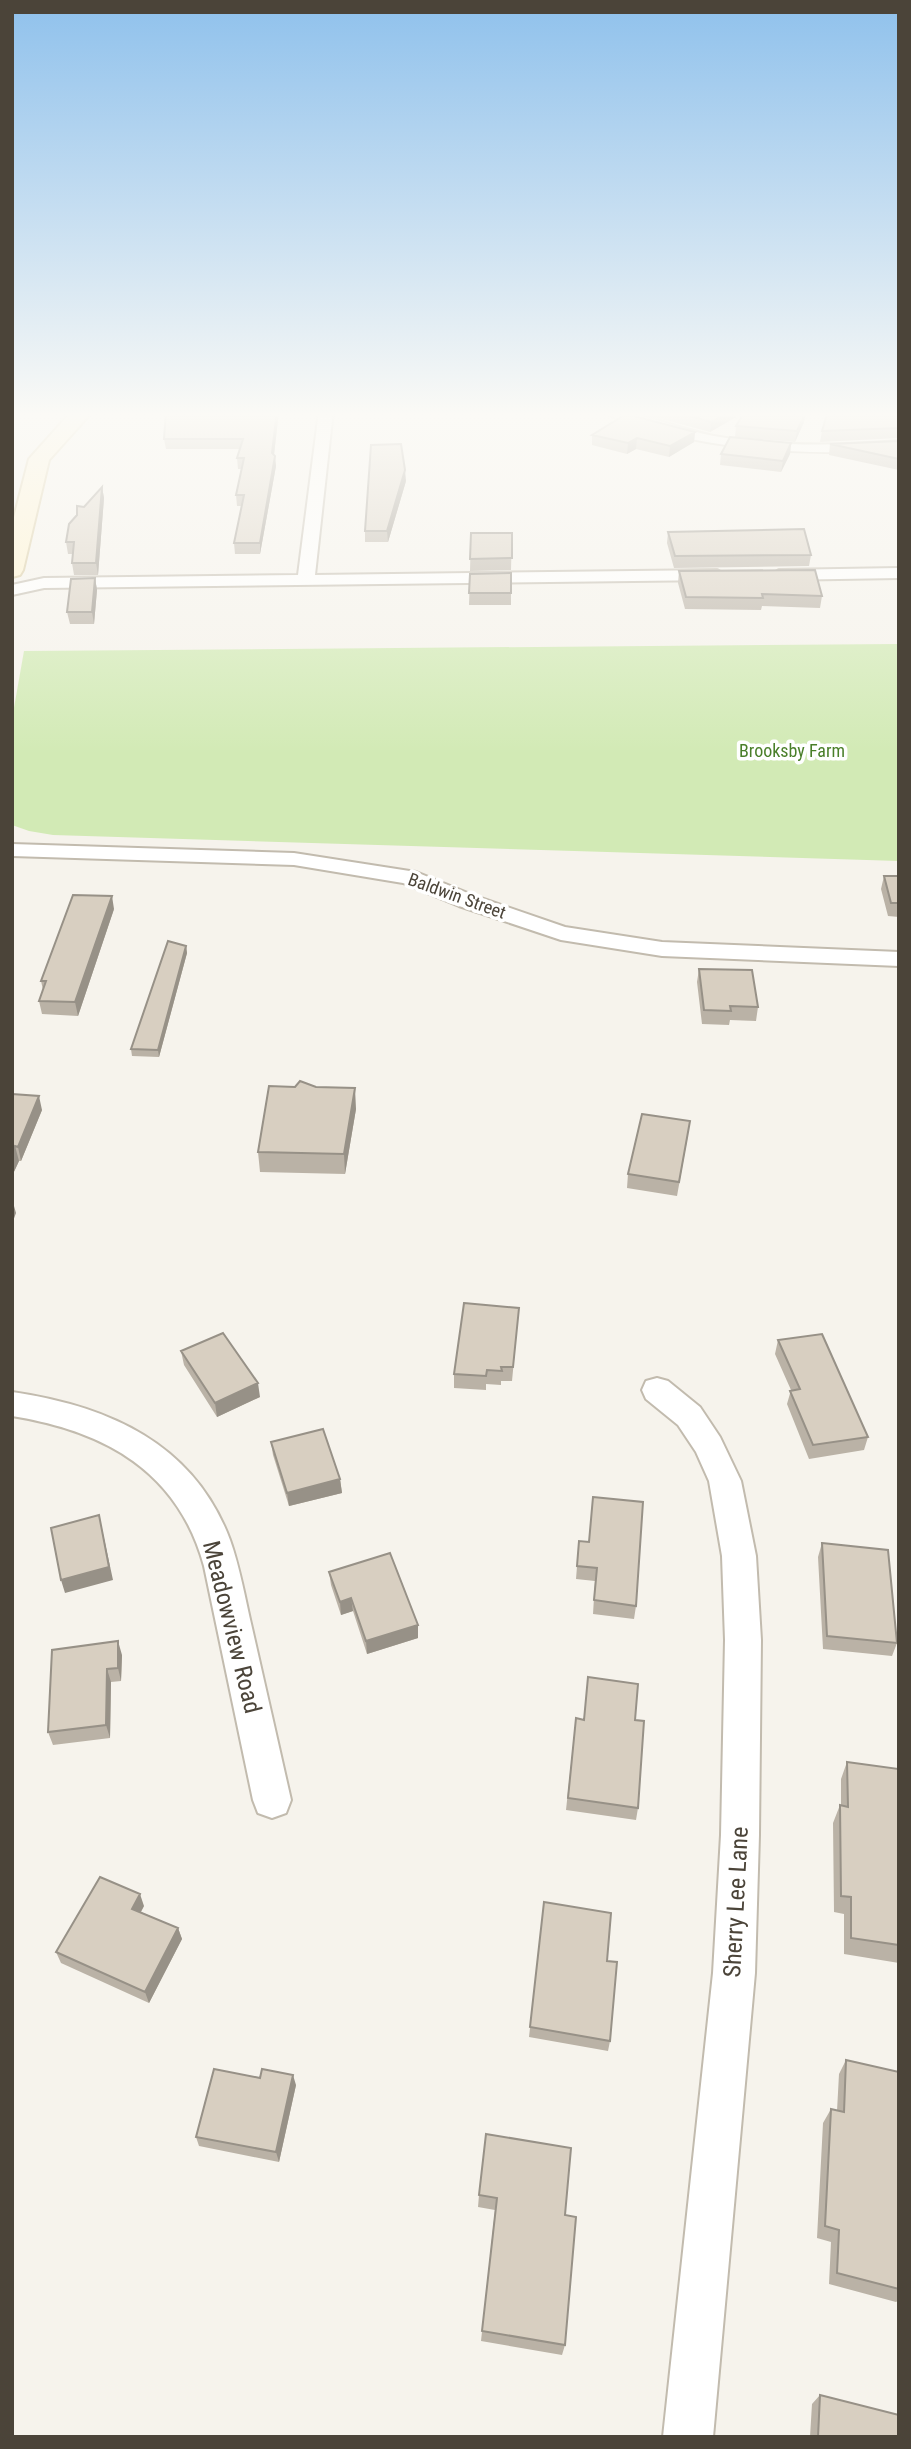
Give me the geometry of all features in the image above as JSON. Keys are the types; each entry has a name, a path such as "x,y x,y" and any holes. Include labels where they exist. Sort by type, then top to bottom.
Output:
{"main road":[{"path":"12,570 23,525"}],"street":[{"path":"306,579 312,525"},
{"path":"761,575 899,573"},
{"path":"12,591 46,596 195,593 306,579 733,575"},
{"name":"Baldwin Street","path":"12,850 294,859 408,877 561,933 662,949 899,959"},
{"name":"Sherry Lee Lane","path":"657,1390 689,1416 709,1446 725,1481 739,1556 743,1640 740,1835 734,1973 688,2437"},
{"name":"Meadowview Road","path":"12,1404 43,1408 91,1421 125,1436 158,1460 186,1493 206,1523 222,1573 272,1800"}],"green space":[{"name":"Brooksby Farm","path":"899,644 899,861 53,835 12,825 12,719 24,651"}],"building":[{"path":"69,525 99,525 96,563 72,563 74,542 66,542"},
{"path":"238,525 263,525 260,543 234,543"},
{"path":"365,525 389,525 387,531 365,531"},
{"path":"804,529 811,555 675,556 668,532"},
{"path":"471,533 512,533 512,558 470,559"},
{"path":"815,570 822,596 762,594 763,598 686,597 679,571"},
{"path":"511,573 511,593 469,593 470,574"},
{"path":"95,578 92,612 67,612 71,579"},
{"path":"884,876 899,876 899,903 891,903"},
{"path":"73,895 112,896 75,1002 39,1001 46,981 41,981"},
{"path":"168,941 186,946 158,1050 131,1049"},
{"path":"699,969 752,970 758,1007 730,1006 731,1011 704,1010"},
{"path":"300,1081 316,1087 355,1088 344,1154 258,1152 269,1086 295,1087"},
{"path":"12,1094 39,1096 18,1147 15,1146 12,1153"},
{"path":"642,1114 690,1121 679,1182 628,1174"},
{"path":"464,1303 519,1308 513,1367 501,1367 502,1371 487,1370 486,1376 454,1374"},
{"path":"223,1333 258,1383 215,1403 181,1351"},
{"path":"822,1334 868,1437 813,1445 790,1391 800,1389 778,1340"},
{"path":"323,1429 340,1479 287,1493 271,1442"},
{"path":"593,1497 643,1502 636,1606 594,1600 597,1568 577,1566 579,1541 589,1542"},
{"path":"99,1515 109,1567 61,1580 51,1528"},
{"path":"822,1543 888,1550 897,1643 827,1636"},
{"path":"390,1553 418,1625 366,1641 351,1598 340,1602 329,1572"},
{"path":"118,1641 118,1668 107,1669 106,1725 48,1732 52,1650"},
{"path":"588,1677 638,1684 635,1720 644,1721 638,1808 568,1798 576,1718 584,1720"},
{"path":"847,1762 899,1769 899,1945 851,1938 851,1897 841,1896 840,1805 848,1807"},
{"path":"100,1877 140,1894 132,1909 178,1928 145,1992 56,1952"},
{"path":"544,1902 611,1913 607,1961 617,1962 610,2041 530,2027"},
{"path":"846,2060 899,2072 899,2289 837,2273 839,2230 825,2226 831,2109 844,2112"},
{"path":"214,2069 260,2078 262,2069 293,2075 276,2152 196,2137"},
{"path":"486,2134 571,2148 565,2215 576,2217 565,2345 482,2331 497,2198 479,2195"},
{"path":"820,2395 899,2415 899,2437 818,2437"}]}
